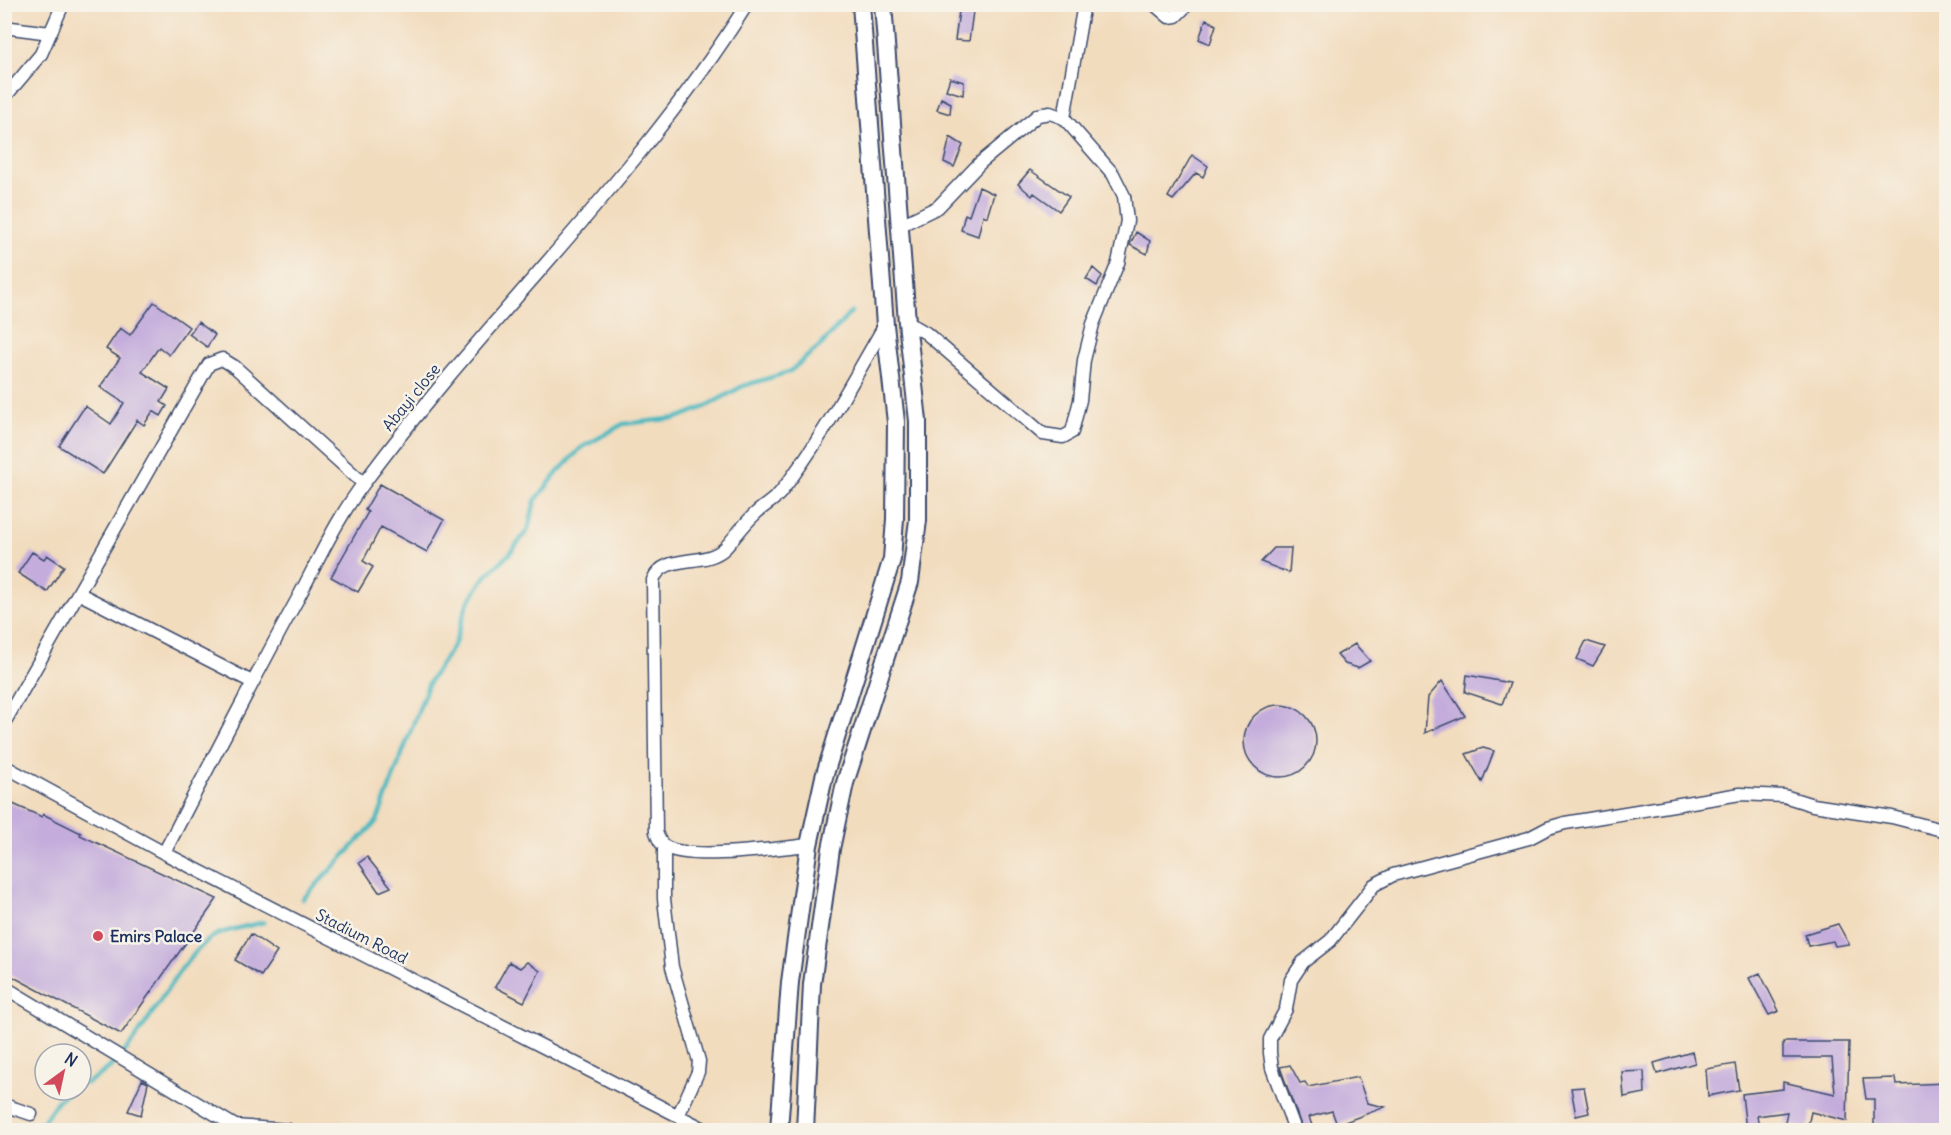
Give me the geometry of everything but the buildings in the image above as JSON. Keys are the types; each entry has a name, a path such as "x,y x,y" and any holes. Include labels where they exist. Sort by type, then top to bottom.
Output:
{"street":[{"path":"4,98 41,54 63,4"},
{"name":"Abayi close","path":"164,853 252,682 363,483 481,337 636,156 719,50 747,4"},
{"path":"779,1131 790,982 809,845 824,777 891,559 896,519 896,422 885,325 861,4"},
{"path":"805,1131 812,984 831,849 845,783 897,628 913,563 918,520 918,421 907,322 883,4"},
{"path":"1064,118 1084,4"},
{"path":"1154,4 1169,17 1176,16 1188,4"},
{"path":"4,27 50,33"},
{"path":"901,225 938,207 980,163 1038,115 1050,113 1064,118 1113,174 1124,196 1127,221 1118,263 1088,342 1080,400 1072,432 1063,437 1043,434 926,333 907,322"},
{"path":"678,1116 698,1071 699,1060 672,967 664,899 664,846 656,832 653,580 655,574 665,565 714,556 778,495 813,445 885,325"},
{"path":"4,723 80,594 209,364 222,359 235,368 363,483"},
{"path":"80,594 252,682"},
{"name":"Stadium Road","path":"4,766 164,853 706,1131"},
{"path":"1295,1131 1272,1068 1270,1053 1270,1039 1286,1009 1291,980 1304,963 1330,941 1374,885 1392,874 1529,838 1548,828 1565,823 1740,794 1784,796 1813,806 1892,817 1947,831"},
{"path":"664,846 675,850 713,853 809,845"},
{"path":"4,987 130,1065 235,1126 288,1131"},
{"path":"4,1105 31,1114"}],"waterway":[{"path":"303,899 377,821 429,682 455,643 467,604 486,576 510,553 528,530 535,501 558,472 581,448 623,424 677,418 705,407 743,386 789,372 822,344 851,312"},
{"path":"93,1078 119,1058 135,1039 193,954 216,935 264,922"},
{"path":"37,1130 57,1102"}],"place":[{"name":"Emirs Palace","path":"98,936"}]}
